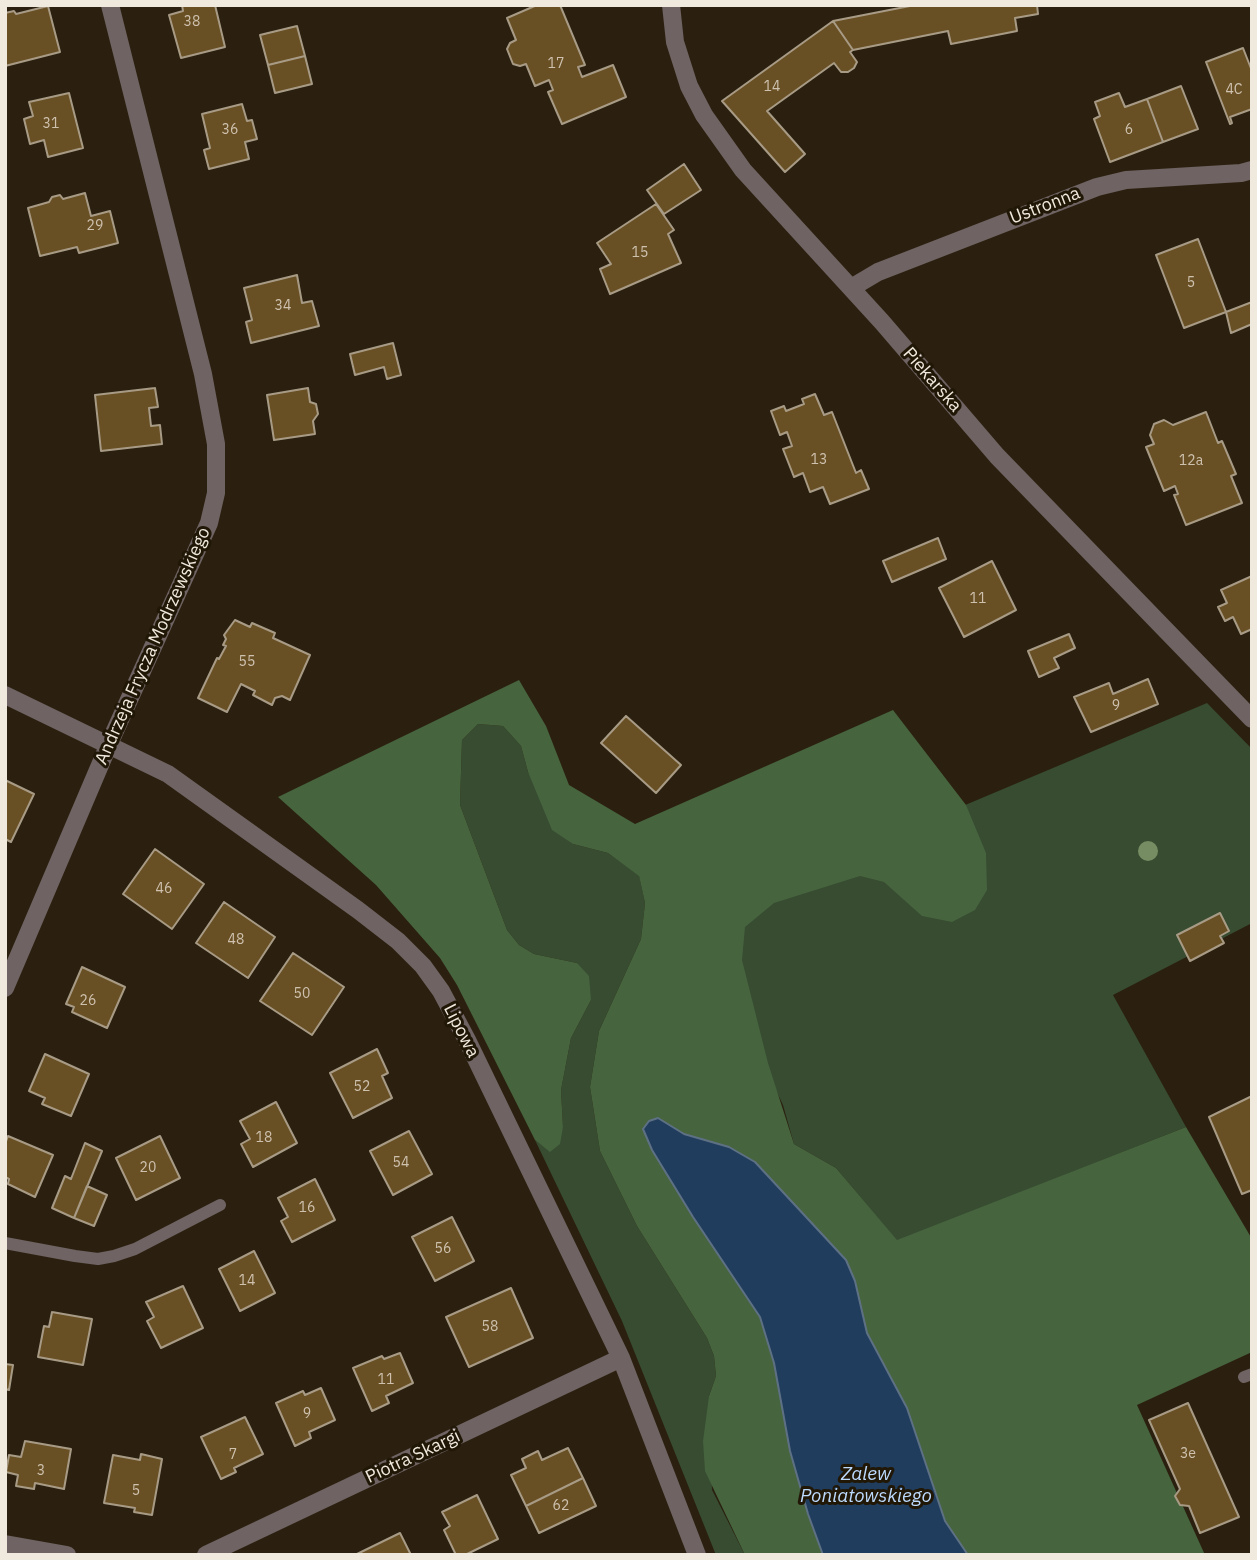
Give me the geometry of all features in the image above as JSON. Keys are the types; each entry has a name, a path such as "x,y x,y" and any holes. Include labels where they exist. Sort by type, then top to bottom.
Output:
{"street":[{"name":"Andrzeja Frycza Modrzewskiego","path":"5,988 109,744 209,523 216,493 216,444 203,374 110,5"},
{"name":"Piekarska","path":"671,5 675,42 681,65 704,115 743,170 998,456 1252,719"},
{"name":"Ustronna","path":"851,288 878,272 1097,187 1126,180 1241,173 1252,170"},
{"name":"Lipowa","path":"5,695 168,774 358,910 398,941 423,966 467,1040 621,1358 697,1555"},
{"name":"Piotra Skargi","path":"206,1555 621,1358"},
{"path":"5,1544 67,1555"}],"lane":[{"path":"5,1243 98,1259 135,1249 220,1205"}],"green space":[{"path":"519,680 546,726 569,785 635,824 893,710 966,805 986,853 987,890 975,910 952,922 922,916 884,882 860,876 774,903 745,927 742,960 768,1063 794,1144 836,1168 897,1240 1186,1127 1252,1239 1252,1352 1137,1405 1205,1555 968,1555 945,1521 907,1408 867,1333 855,1281 846,1260 755,1162 729,1147 684,1134 658,1118 652,1150 760,1317 774,1363 790,1451 823,1555 745,1555 705,1471 703,1441 709,1396 716,1376 714,1356 707,1338 637,1226 600,1151 590,1087 599,1031 641,939 645,903 639,876 608,853 573,844 552,830 528,772 521,746 503,726 478,724 462,740 460,805 507,930 519,945 534,954 577,963 589,976 591,1000 571,1038 561,1090 563,1127 560,1144 550,1152 535,1140 457,985 440,958 376,885 278,797"},
{"path":"1207,703 1252,749 1252,923 1113,995 1186,1127 897,1241 836,1168 794,1144 783,1105 695,919"},
{"path":"478,724 503,726 521,746 528,772 573,844 608,853 639,875 645,903 641,939 599,1031 590,1087 600,1151 637,1226 707,1338 714,1356 716,1376 709,1396 712,1490 745,1555 716,1555 622,1321 535,1140 550,1151 563,1127 561,1090 571,1038 591,1000 577,963 534,954 519,945 507,930 460,805 462,740"}],"water":[{"name":"Zalew Poniatowskiego","path":"658,1118 684,1134 729,1147 755,1162 846,1260 855,1281 867,1333 907,1408 945,1521 968,1555 823,1555 790,1451 774,1363 760,1317 652,1150 643,1129 649,1121"}],"building":[{"path":"182,5 215,5 225,47 181,58 169,15 183,11"},
{"path":"537,5 560,5 585,65 578,67 582,77 613,65 626,97 562,124 548,92 553,90 549,80 535,86 526,64 513,64 507,49 510,43 516,40 507,18"},
{"path":"915,5 1037,5 1038,14 1015,18 1017,31 951,44 948,31 853,50 833,21"},
{"path":"48,6 60,52 5,66 5,13 14,11 16,14"},
{"path":"833,21 853,50 850,52 857,62 854,68 841,72 834,63 767,111 805,154 785,172 722,101"},
{"path":"297,26 305,56 268,65 260,35"},
{"path":"1243,48 1252,71 1252,109 1230,117 1230,124 1206,62"},
{"path":"305,56 312,84 275,93 268,65"},
{"path":"1181,86 1198,129 1163,142 1147,99"},
{"path":"69,93 83,148 48,157 44,140 30,144 24,119 33,116 29,102"},
{"path":"1119,93 1125,107 1147,99 1163,142 1110,162 1094,119 1100,116 1095,102"},
{"path":"242,104 247,121 252,120 257,139 245,142 249,159 209,169 204,150 210,148 202,114"},
{"path":"684,164 701,190 664,214 647,190"},
{"path":"85,193 91,216 110,211 118,243 79,253 77,247 40,256 28,208 49,202 52,197 60,195 63,199"},
{"path":"656,204 674,230 668,234 681,263 610,294 600,269 611,264 597,243"},
{"path":"1198,239 1226,312 1184,328 1156,255"},
{"path":"297,275 302,303 312,301 319,326 251,343 246,322 252,320 244,288"},
{"path":"1252,302 1252,324 1231,333 1226,312"},
{"path":"393,343 401,375 387,379 384,367 355,375 350,354"},
{"path":"155,388 158,407 149,408 151,426 160,425 162,444 101,451 95,395"},
{"path":"308,388 310,402 316,404 318,414 313,421 315,434 274,440 267,395"},
{"path":"815,394 824,415 832,412 856,473 861,470 869,489 830,504 823,487 810,492 803,473 794,477 783,449 792,446 787,432 780,435 771,411 784,406 786,411 804,404 802,399"},
{"path":"1206,412 1218,443 1222,441 1236,474 1231,476 1242,503 1186,525 1174,495 1178,494 1175,486 1164,491 1146,447 1154,444 1150,435 1154,424 1164,420 1173,425"},
{"path":"938,538 946,559 892,582 883,561"},
{"path":"992,561 1016,610 964,637 939,588"},
{"path":"1252,576 1252,629 1241,634 1233,617 1225,621 1218,607 1227,603 1221,590"},
{"path":"235,620 250,627 252,623 275,633 273,638 310,655 290,700 282,696 275,698 272,705 253,695 255,691 241,684 227,712 198,698 217,658 219,659 226,646 223,645 226,639 224,635"},
{"path":"1069,634 1075,648 1054,658 1059,668 1039,677 1028,651"},
{"path":"1148,679 1158,704 1091,732 1074,697 1109,683 1113,694"},
{"path":"626,716 681,765 656,793 601,743"},
{"path":"5,780 34,794 11,842 5,839"},
{"path":"155,849 204,884 172,929 123,894"},
{"path":"224,902 275,937 248,978 196,943"},
{"path":"1220,913 1229,931 1220,936 1224,943 1190,961 1177,935"},
{"path":"293,953 344,987 312,1035 260,1001"},
{"path":"82,967 125,987 107,1028 72,1012 74,1007 66,1004"},
{"path":"377,1049 388,1073 382,1076 392,1098 353,1118 330,1073"},
{"path":"45,1054 89,1074 71,1116 42,1104 45,1098 29,1091"},
{"path":"1252,1096 1252,1190 1242,1194 1209,1117"},
{"path":"276,1102 297,1143 253,1167 241,1144 250,1139 240,1121"},
{"path":"409,1131 432,1174 393,1195 370,1151"},
{"path":"8,1136 53,1155 35,1197 8,1184 9,1179 5,1177 5,1144"},
{"path":"160,1136 180,1178 136,1200 116,1158"},
{"path":"85,1143 102,1151 74,1218 52,1208 65,1176 71,1179"},
{"path":"315,1179 335,1220 292,1242 281,1221 288,1217 278,1198"},
{"path":"87,1186 107,1195 94,1226 74,1218"},
{"path":"452,1217 474,1261 435,1281 412,1237"},
{"path":"254,1251 275,1293 240,1311 219,1269"},
{"path":"183,1286 203,1328 161,1348 147,1321 154,1317 146,1302"},
{"path":"511,1288 533,1338 469,1367 446,1317"},
{"path":"52,1312 92,1319 83,1365 38,1357 44,1326 49,1327"},
{"path":"400,1353 413,1383 386,1396 389,1403 372,1411 353,1368 382,1356 384,1359"},
{"path":"5,1364 13,1365 9,1390 5,1389"},
{"path":"321,1388 335,1420 309,1432 311,1438 295,1446 276,1403 303,1391 305,1395"},
{"path":"1188,1403 1239,1517 1200,1533 1189,1506 1180,1505 1175,1496 1180,1489 1149,1420"},
{"path":"245,1417 263,1454 234,1468 236,1472 221,1479 201,1437"},
{"path":"25,1441 71,1449 64,1489 35,1483 34,1489 16,1486 18,1475 6,1472 9,1455 21,1457"},
{"path":"568,1448 583,1478 526,1506 511,1475 526,1468 522,1459 538,1451 542,1460"},
{"path":"141,1454 162,1459 152,1515 134,1512 135,1508 104,1503 113,1455 140,1460"},
{"path":"583,1478 596,1506 539,1533 526,1506"},
{"path":"477,1495 498,1539 465,1555 456,1555 444,1530 450,1526 442,1512"},
{"path":"400,1533 411,1555 357,1555 357,1554"}]}
